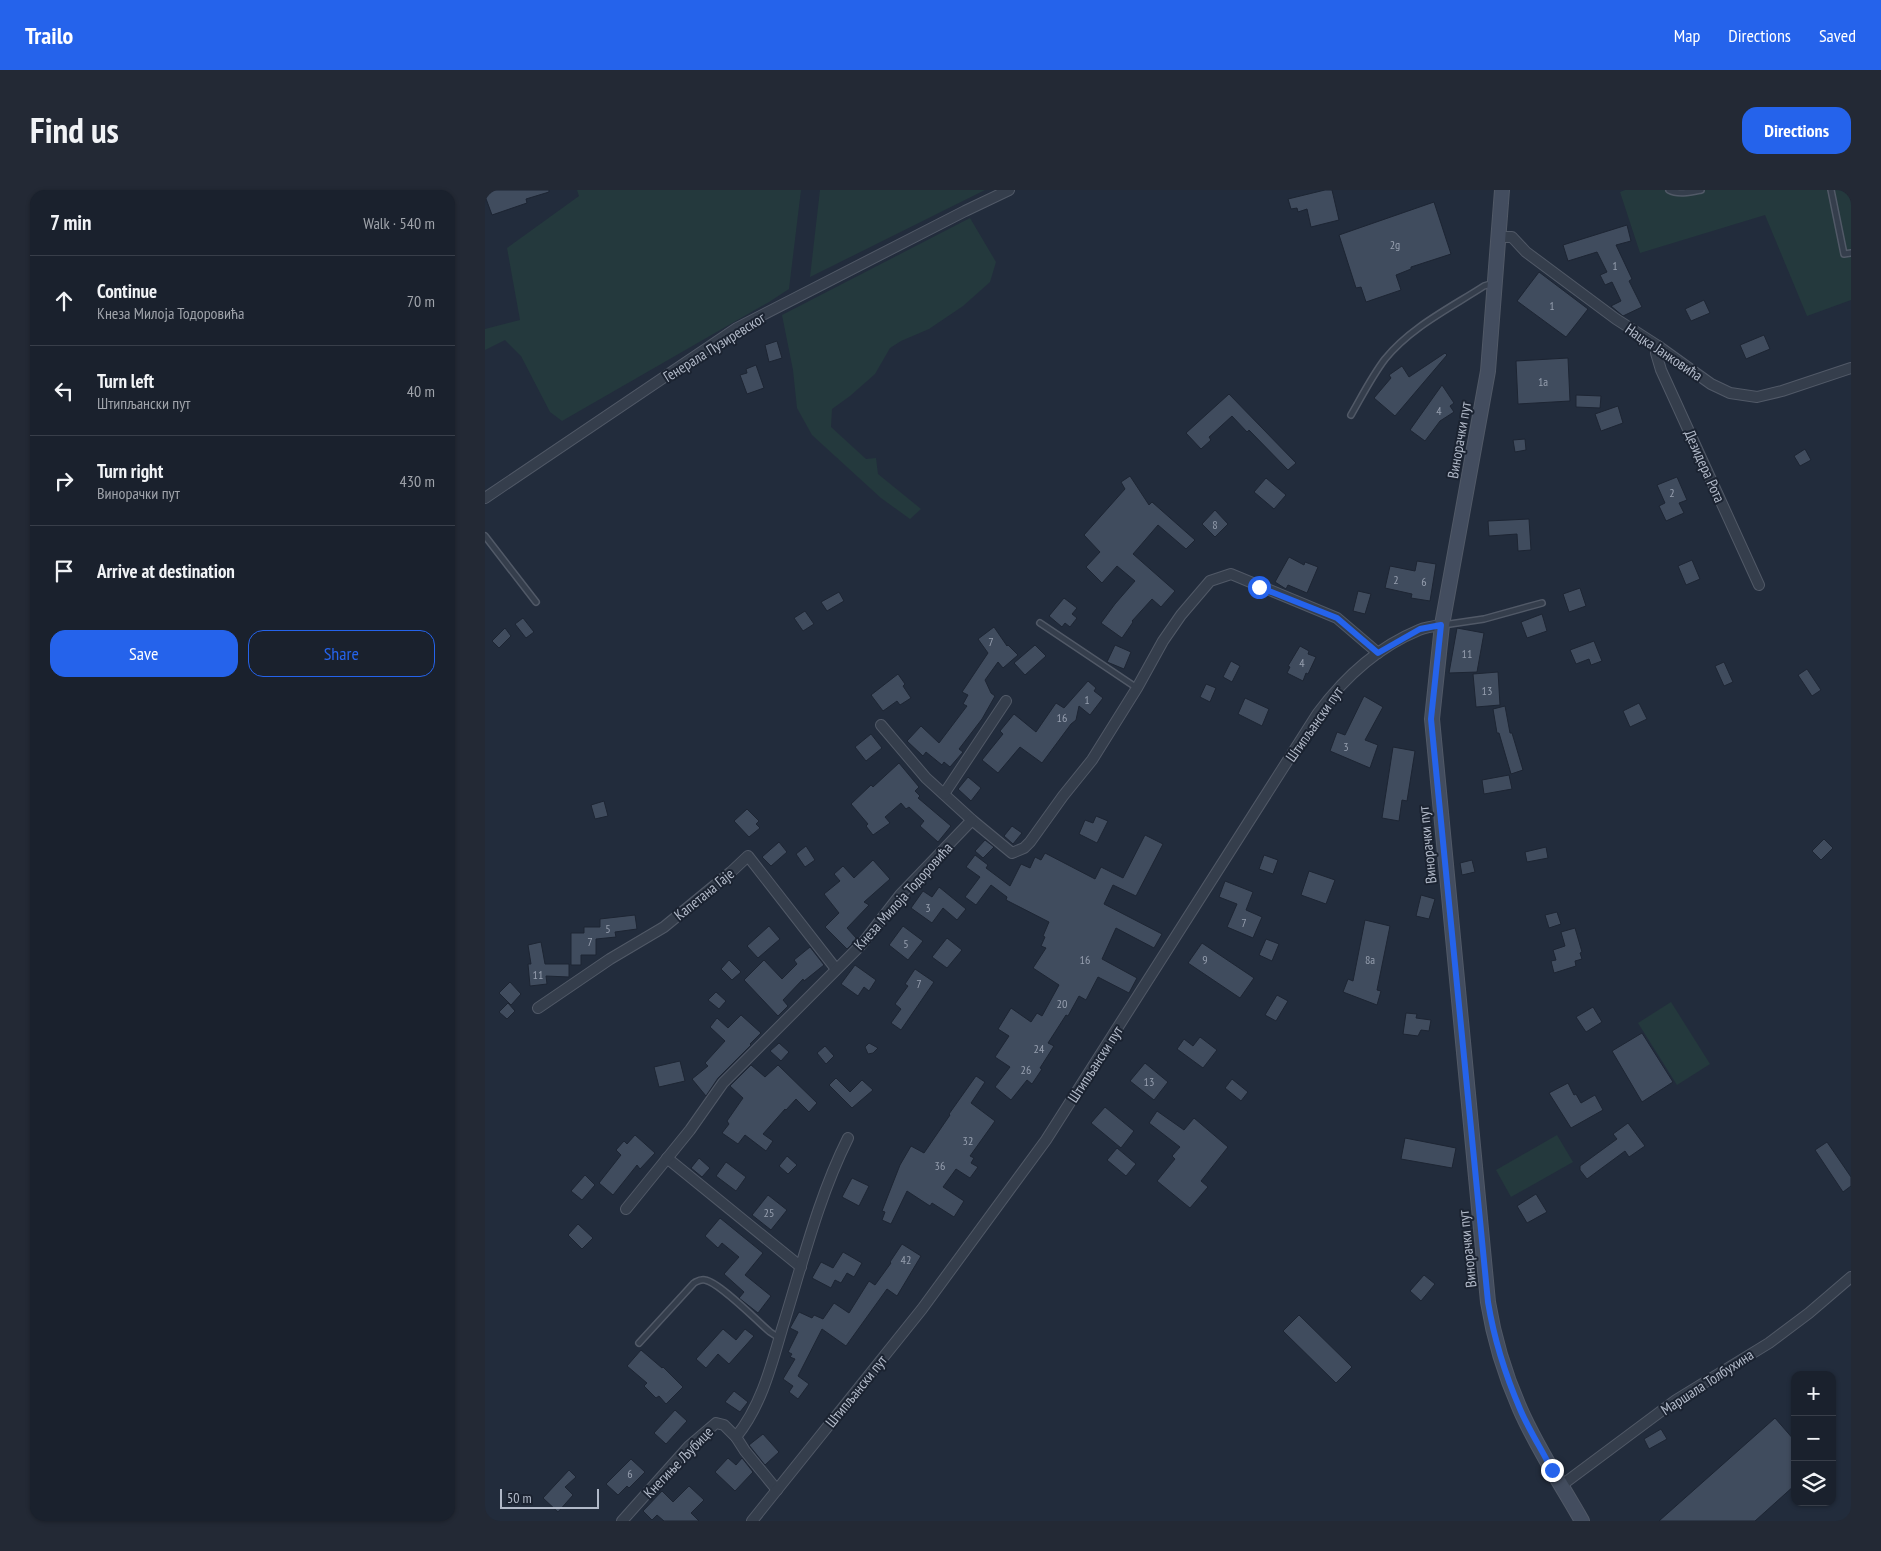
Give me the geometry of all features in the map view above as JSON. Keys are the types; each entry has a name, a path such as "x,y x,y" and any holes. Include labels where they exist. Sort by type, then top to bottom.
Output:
{"street":[{"name":"Генерала Пузиревског","path":"485,498 737,328 1009,190"},
{"name":"Винорачки пут","path":"1502,190 1488,371 1441,625 1431,719 1488,1302 1493,1334 1503,1366 1521,1410 1582,1521"},
{"name":"Нацка Јанковића","path":"1499,237 1512,237 1526,252 1601,308 1711,384 1730,393 1757,397 1783,391 1851,368"},
{"name":"Дезидера Рота","path":"1658,346 1656,353 1661,370 1759,585"},
{"path":"881,725 915,767 972,820 1012,853 1024,848 1092,760 1137,688 1163,640 1185,609 1210,581 1231,574 1337,618 1378,653"},
{"name":"Штипљански пут","path":"752,1521 922,1309 1046,1140 1318,713 1335,690 1378,653 1420,629 1441,625"},
{"path":"944,794 1006,701"},
{"name":"Кнеза Милоја Тодоровића","path":"626,1209 723,1084 862,944 901,896 972,820"},
{"name":"Капетана Гаје","path":"538,1008 610,959 664,927 748,856 836,969"},
{"path":"777,1490 736,1438 764,1387 771,1370 824,1194 848,1138"},
{"path":"667,1158 801,1267"},
{"name":"Маршала Толбухина","path":"1562,1486 1676,1400 1769,1343 1809,1313 1851,1276"},
{"name":"Кнегиње Љубице","path":"622,1521 689,1446 716,1423 724,1425 736,1438"}],"lane":[{"path":"1669,190 1672,192 1689,193 1701,190"},
{"path":"1831,190 1844,254 1851,253"},
{"path":"1351,415 1381,364 1413,332 1484,286 1495,283"},
{"path":"485,536 536,602"},
{"path":"1441,625 1484,619 1542,603"},
{"path":"1040,623 1137,688"},
{"path":"639,1343 694,1283 701,1279 707,1280 718,1287 779,1339"}],"green space":[{"path":"577,190 801,190 789,289 562,421 550,412 521,356 505,340 485,350 485,329 520,320 507,248 579,196"},
{"path":"820,190 985,190 810,277"},
{"path":"1625,190 1851,190 1851,300 1807,316 1765,215 1640,253 1620,192"},
{"path":"970,218 996,262 990,282 963,306 929,329 890,348 875,374 832,409 831,427 866,459 876,458 878,474 921,509 910,519 881,498 812,435 797,408 793,370 782,315"},
{"path":"1671,1002 1710,1064 1677,1085 1638,1023"},
{"path":"1557,1135 1573,1162 1511,1197 1496,1170"}],"building":[{"path":"485,190 549,190 549,192 526,199 527,203 492,215 485,196"},
{"path":"1332,190 1339,220 1311,227 1307,209 1298,212 1297,208 1291,209 1288,199"},
{"path":"1434,202 1451,254 1411,267 1411,269 1396,275 1401,290 1366,302 1361,287 1356,288 1339,235"},
{"path":"1627,225 1631,241 1616,245 1632,279 1629,281 1642,307 1623,316 1611,306 1621,301 1612,282 1605,285 1600,275 1607,272 1597,252 1568,261 1563,245"},
{"path":"1539,272 1588,309 1566,337 1517,301"},
{"path":"1704,300 1710,313 1691,321 1685,309"},
{"path":"1764,335 1770,349 1746,359 1740,345"},
{"path":"777,341 782,358 769,362 765,345"},
{"path":"1445,353 1447,355 1395,416 1374,398 1391,378 1389,375 1402,366 1409,377"},
{"path":"1568,358 1570,401 1518,404 1516,361"},
{"path":"756,365 764,388 747,394 740,375 747,373 746,369"},
{"path":"1442,385 1454,403 1450,406 1454,412 1440,421 1425,441 1410,430"},
{"path":"1229,394 1296,463 1288,470 1249,430 1247,432 1232,416 1209,437 1211,440 1201,449 1186,433"},
{"path":"1576,395 1601,396 1600,408 1576,407"},
{"path":"1618,406 1623,423 1601,431 1595,414"},
{"path":"1525,439 1526,450 1515,452 1513,440"},
{"path":"1805,449 1811,460 1800,466 1794,456"},
{"path":"1130,476 1149,505 1152,502 1195,540 1186,549 1158,525 1133,554 1175,591 1161,607 1152,599 1132,621 1122,638 1101,623 1135,581 1117,566 1102,583 1086,567 1100,552 1084,535 1125,489 1121,482"},
{"path":"1677,477 1687,500 1679,503 1684,513 1666,521 1659,506 1665,503 1657,485"},
{"path":"1266,478 1286,495 1274,509 1254,492"},
{"path":"1215,510 1228,524 1215,537 1202,524"},
{"path":"1529,519 1531,550 1518,551 1517,534 1489,536 1488,521"},
{"path":"1289,557 1304,565 1305,562 1318,567 1307,593 1288,585 1286,589 1275,582"},
{"path":"1692,560 1700,579 1686,585 1678,566"},
{"path":"1417,561 1436,564 1430,601 1411,598 1412,594 1385,588 1390,566 1415,571"},
{"path":"1580,588 1586,606 1569,612 1563,594"},
{"path":"1358,591 1371,594 1365,614 1353,611"},
{"path":"839,592 844,601 827,611 821,602"},
{"path":"1064,598 1077,608 1072,614 1077,618 1070,627 1065,623 1062,627 1049,616"},
{"path":"805,611 814,624 803,631 794,618"},
{"path":"1542,614 1547,631 1527,638 1521,622"},
{"path":"523,618 534,632 526,638 515,624"},
{"path":"994,627 1007,646 1018,655 1003,668 998,662 985,680 991,693 995,696 982,719 959,749 963,752 950,767 944,762 942,765 926,752 923,756 907,741 921,726 939,743 967,706 963,704 968,695 962,692 988,653 978,639"},
{"path":"505,628 511,636 499,648 492,641"},
{"path":"1457,628 1484,633 1477,672 1449,673"},
{"path":"1594,641 1602,661 1591,665 1589,659 1576,664 1570,650"},
{"path":"1035,645 1046,656 1025,675 1014,663"},
{"path":"1115,645 1131,652 1124,669 1107,662"},
{"path":"1300,646 1309,651 1308,654 1316,657 1303,681 1287,673 1290,667 1288,666"},
{"path":"1231,661 1240,666 1232,682 1223,677"},
{"path":"1724,662 1733,682 1724,686 1715,666"},
{"path":"1807,669 1821,690 1812,696 1798,675"},
{"path":"1498,672 1500,705 1476,707 1473,674"},
{"path":"898,674 911,698 900,705 897,701 883,711 871,695"},
{"path":"1088,681 1096,688 1094,691 1103,698 1090,715 1079,706 1076,720 1042,763 1020,747 998,773 982,760 1003,734 1000,731 1014,714 1036,732 1056,703 1064,708"},
{"path":"1206,684 1216,688 1210,702 1200,697"},
{"path":"1364,696 1383,707 1365,740 1378,745 1370,768 1330,751 1337,732 1345,735"},
{"path":"1245,698 1269,709 1262,726 1238,714"},
{"path":"1639,703 1647,719 1630,727 1623,711"},
{"path":"1505,706 1510,733 1512,733 1523,770 1511,774 1499,733 1497,733 1493,709"},
{"path":"871,734 882,748 866,761 855,747"},
{"path":"1393,747 1415,751 1407,801 1402,800 1399,821 1382,818"},
{"path":"899,763 919,787 915,791 920,796 918,798 951,826 938,842 920,826 924,821 909,807 906,809 901,803 885,817 890,823 873,835 866,826 868,824 851,804"},
{"path":"1509,775 1512,789 1484,794 1482,780"},
{"path":"968,777 981,788 971,801 958,789"},
{"path":"604,801 608,816 595,819 591,805"},
{"path":"747,809 759,821 756,824 760,828 749,837 734,821"},
{"path":"1096,816 1108,821 1097,843 1079,834 1085,820 1093,823"},
{"path":"1012,826 1022,833 1013,844 1004,836"},
{"path":"1145,835 1163,844 1136,896 1113,885 1104,904 1162,934 1154,948 1116,928 1102,959 1137,978 1129,993 1098,977 1086,1000 1079,996 1068,1016 1066,1015 1048,1043 1054,1046 1032,1084 1027,1080 1011,1100 995,1087 1010,1067 995,1057 1009,1036 998,1029 1011,1008 1031,1022 1037,1013 1042,1016 1059,985 1033,968 1046,948 1041,946 1049,922 1006,900 1007,897 991,885 976,905 965,897 980,877 966,867 975,855 988,865 986,868 1010,886 1021,864 1030,868 1035,857 1041,860 1045,853 1095,879 1101,867 1123,878"},
{"path":"1824,839 1833,848 1821,860 1812,851"},
{"path":"985,840 994,847 983,858 975,851"},
{"path":"779,842 787,852 771,866 762,857"},
{"path":"806,846 815,860 805,867 796,854"},
{"path":"1546,847 1548,858 1527,862 1525,852"},
{"path":"1264,855 1278,860 1273,874 1259,869"},
{"path":"873,860 890,879 864,902 869,905 847,928 857,939 847,949 825,927 839,913 824,894 840,881 834,874 843,866 854,878"},
{"path":"1472,860 1475,872 1462,875 1460,863"},
{"path":"1309,871 1335,880 1326,904 1301,895"},
{"path":"1225,881 1253,892 1246,910 1262,917 1253,938 1227,927 1237,904 1219,897"},
{"path":"939,887 966,909 957,920 943,908 932,923 911,908 923,891 932,897"},
{"path":"1421,895 1435,899 1429,919 1416,916"},
{"path":"1557,912 1561,924 1549,928 1545,915"},
{"path":"635,915 637,929 615,932 616,937 596,939 596,955 581,955 581,965 571,965 571,933 584,933 584,927 600,927 600,919"},
{"path":"1365,920 1390,926 1377,990 1381,991 1377,1005 1343,992 1348,979 1353,981"},
{"path":"769,926 780,939 758,958 747,946"},
{"path":"903,926 923,941 908,960 889,945"},
{"path":"1575,928 1582,952 1580,953 1582,959 1575,961 1576,966 1554,973 1551,961 1556,960 1553,950 1565,946 1561,932"},
{"path":"947,938 962,950 947,968 932,957"},
{"path":"1266,939 1279,944 1272,961 1259,955"},
{"path":"541,942 545,964 569,964 569,977 546,976 547,984 530,986 528,964 531,964 528,945"},
{"path":"1202,943 1254,978 1240,998 1188,963"},
{"path":"810,947 824,965 804,981 803,979 783,1000 788,1006 778,1016 744,980 764,960 782,979 797,964 794,960"},
{"path":"729,960 741,972 732,980 721,969"},
{"path":"855,965 876,980 869,991 864,987 858,996 841,984"},
{"path":"915,969 934,982 901,1030 891,1023 901,1009 895,1004 908,986 905,984"},
{"path":"510,982 521,994 511,1005 499,993"},
{"path":"716,992 726,1001 719,1009 708,1000"},
{"path":"1277,995 1288,1001 1276,1021 1265,1015"},
{"path":"508,1003 515,1011 507,1019 499,1012"},
{"path":"1593,1007 1602,1022 1586,1032 1576,1017"},
{"path":"1406,1013 1417,1014 1416,1018 1431,1020 1429,1031 1421,1030 1418,1036 1403,1034"},
{"path":"741,1015 761,1033 718,1078 706,1096 692,1079 708,1066 705,1063 725,1041 710,1027 717,1018 728,1028"},
{"path":"1642,1033 1673,1082 1642,1102 1612,1051"},
{"path":"1200,1037 1217,1050 1203,1068 1177,1049 1184,1039 1193,1046"},
{"path":"779,1043 789,1052 781,1061 770,1051"},
{"path":"869,1043 878,1048 873,1053 868,1054 865,1047"},
{"path":"825,1046 834,1056 826,1064 817,1053"},
{"path":"680,1061 685,1081 659,1087 654,1067"},
{"path":"1145,1063 1168,1082 1154,1100 1130,1081"},
{"path":"751,1065 765,1077 778,1065 817,1103 809,1112 796,1099 785,1109 763,1134 773,1141 766,1151 745,1135 738,1144 722,1133 729,1124 727,1121 743,1098 730,1086"},
{"path":"976,1076 985,1082 971,1103 995,1121 970,1156 974,1158 971,1163 978,1167 970,1178 956,1169 943,1187 964,1201 954,1217 932,1203 930,1206 907,1191 891,1224 882,1220 885,1212 882,1211 889,1193 900,1165 911,1146 924,1153"},
{"path":"836,1078 850,1092 862,1080 873,1090 852,1108 829,1085"},
{"path":"1232,1079 1248,1092 1241,1101 1225,1088"},
{"path":"1568,1083 1574,1095 1576,1094 1581,1103 1595,1095 1603,1110 1571,1128 1549,1093"},
{"path":"1105,1107 1134,1131 1121,1148 1091,1123"},
{"path":"1157,1111 1184,1130 1194,1118 1228,1147 1201,1181 1208,1187 1190,1208 1157,1181 1175,1159 1172,1156 1180,1147 1149,1123"},
{"path":"1628,1123 1645,1146 1629,1157 1625,1151 1587,1179 1580,1170 1580,1166 1617,1139 1613,1134"},
{"path":"635,1135 655,1153 640,1169 637,1165 613,1195 599,1183 621,1155 616,1150 624,1141 627,1144"},
{"path":"1405,1138 1456,1148 1452,1168 1401,1159"},
{"path":"1827,1142 1851,1177 1851,1186 1843,1192 1815,1150"},
{"path":"1117,1148 1136,1164 1126,1176 1107,1160"},
{"path":"787,1156 797,1165 788,1174 779,1166"},
{"path":"699,1158 710,1168 702,1177 691,1168"},
{"path":"726,1162 746,1177 736,1191 716,1176"},
{"path":"585,1175 595,1185 582,1200 571,1191"},
{"path":"852,1178 869,1186 859,1206 842,1197"},
{"path":"1536,1194 1547,1212 1527,1223 1517,1206"},
{"path":"768,1195 787,1210 771,1230 752,1215"},
{"path":"720,1218 763,1253 745,1275 771,1296 758,1313 739,1298 744,1292 724,1274 739,1257 722,1243 718,1248 705,1236"},
{"path":"578,1224 593,1238 582,1249 568,1235"},
{"path":"902,1244 921,1256 897,1296 887,1289 846,1346 822,1329 798,1376 809,1384 798,1399 789,1392 793,1386 783,1379 795,1359 790,1357 792,1354 788,1352 798,1332 790,1328 799,1312 812,1318 814,1315 823,1319 834,1303 849,1313 869,1281 875,1285"},
{"path":"843,1252 862,1263 854,1277 847,1273 841,1283 835,1280 831,1288 812,1278 821,1262 833,1268"},
{"path":"1424,1275 1435,1284 1421,1301 1410,1291"},
{"path":"1299,1315 1352,1367 1336,1383 1283,1331"},
{"path":"723,1329 736,1340 745,1329 754,1336 729,1364 718,1354 706,1368 696,1359"},
{"path":"641,1350 663,1367 683,1387 666,1404 659,1396 656,1398 644,1386 647,1383 627,1366"},
{"path":"734,1391 748,1402 740,1412 725,1402"},
{"path":"675,1410 687,1421 666,1444 654,1433"},
{"path":"1775,1418 1791,1436 1791,1489 1755,1521 1659,1521"},
{"path":"1661,1429 1667,1439 1649,1449 1644,1439"},
{"path":"763,1434 779,1452 765,1465 749,1445"},
{"path":"728,1458 736,1465 742,1458 753,1472 735,1491 715,1472"},
{"path":"631,1459 645,1472 629,1488 627,1486 618,1495 606,1484"},
{"path":"569,1470 576,1477 565,1487 573,1495 558,1512 543,1498"},
{"path":"689,1486 704,1500 691,1513 699,1521 664,1521 657,1515 652,1520 643,1511 662,1491 673,1502"}],"route":[{"path":"1259,587 1337,618 1378,653 1420,629 1441,625 1431,719 1488,1302 1493,1334 1503,1366 1521,1410 1552,1470"}]}
